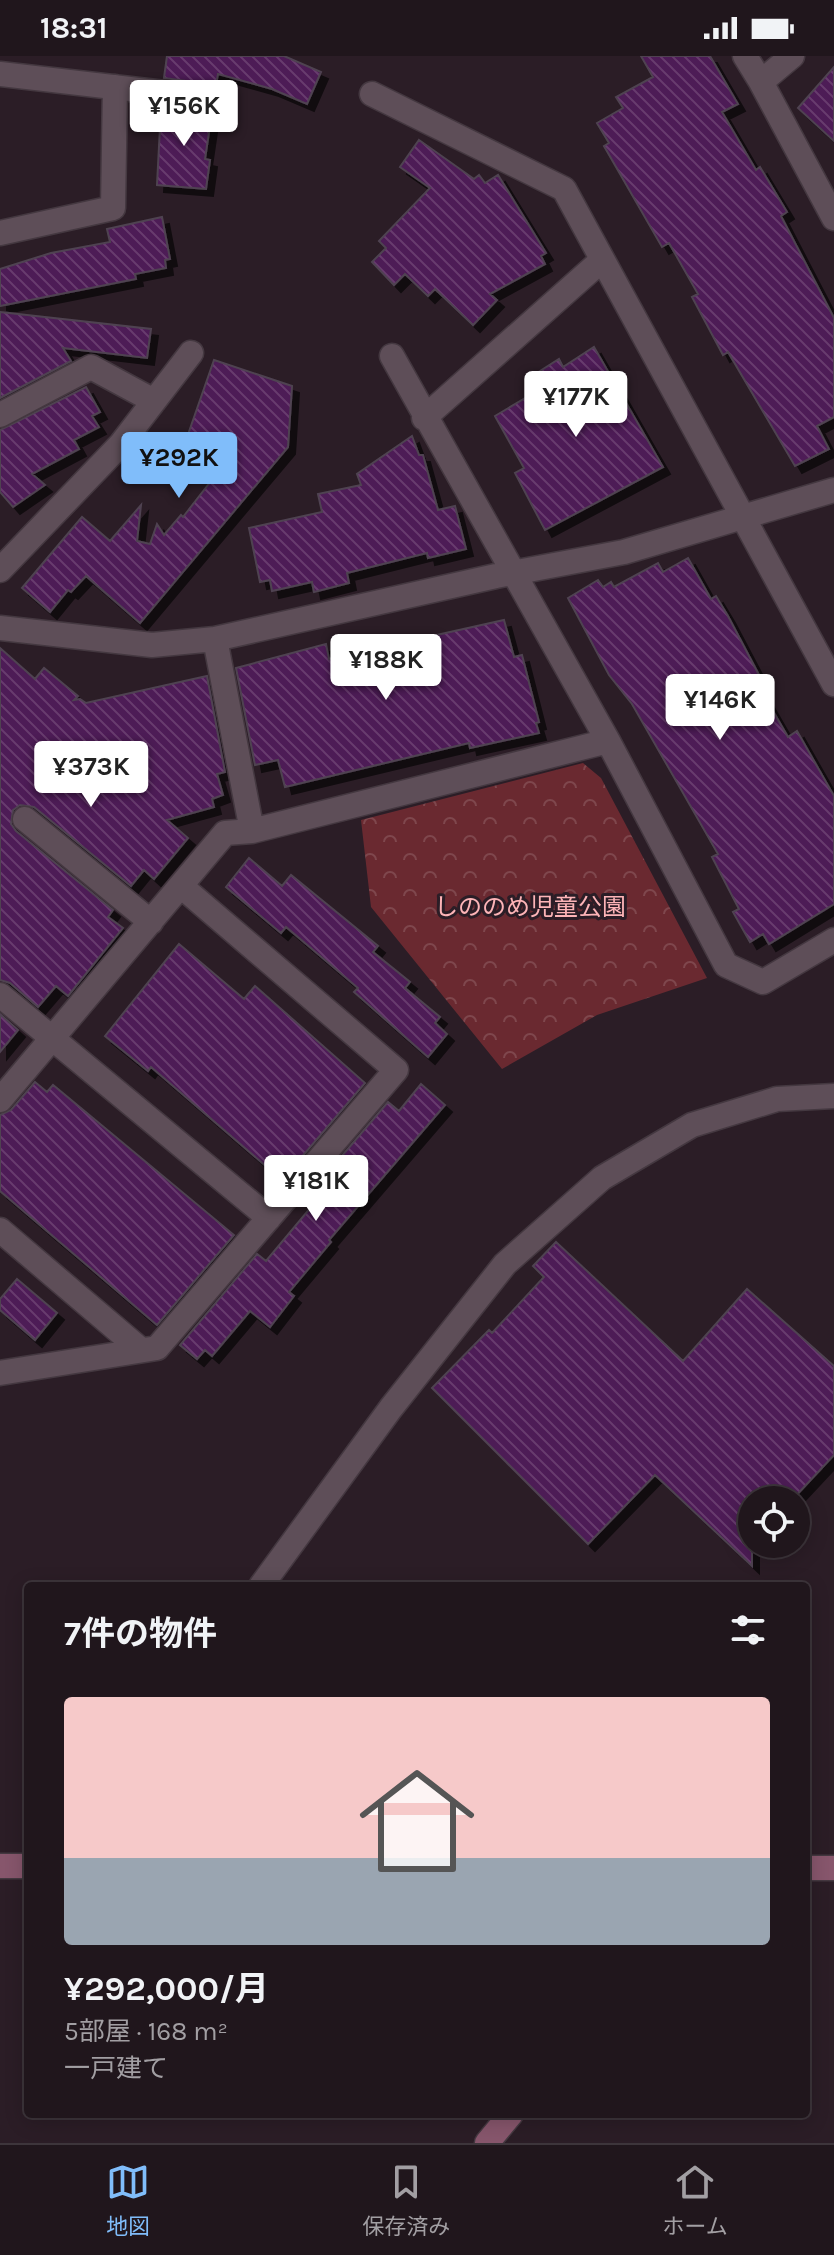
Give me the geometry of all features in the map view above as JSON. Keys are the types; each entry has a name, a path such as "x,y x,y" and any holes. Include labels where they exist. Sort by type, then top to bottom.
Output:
{"main road":[{"path":"0,1866 24,1866"},
{"path":"810,1868 834,1868"},
{"path":"487,2143 508,2118"}],"street":[{"path":"745,56 834,218"},
{"path":"761,82 792,56"},
{"path":"0,74 208,98"},
{"path":"0,233 113,208 115,87"},
{"path":"372,94 564,189 834,684"},
{"path":"424,418 602,260"},
{"path":"0,570 121,444 191,353"},
{"path":"392,356 424,418 608,741 726,965 763,982 834,940"},
{"path":"0,415 91,367 154,401"},
{"path":"0,628 152,645 215,639 512,573 624,552 834,490"},
{"path":"215,639 252,831"},
{"path":"0,1100 225,833 252,831 608,741"},
{"path":"25,819 151,922"},
{"path":"0,1373 157,1348 396,1070 181,886"},
{"path":"0,995 269,1218"},
{"path":"264,1582 391,1408 505,1264 602,1178 692,1125 777,1099 834,1096"},
{"path":"0,1230 141,1350"}],"green space":[{"name":"しののめ児童公園","path":"583,763 601,778 707,978 597,1015 502,1069 371,907 361,820"}],"building":[{"path":"167,56 284,56 321,72 307,104 272,89 218,74 216,85 164,78"},
{"path":"641,56 710,56 738,104 722,112 756,170 760,167 787,212 781,216 834,318 834,417 817,426 829,449 795,466 728,352 723,355 692,297 698,294 669,243 662,247 604,146 609,143 597,123 623,108 616,97 653,77"},
{"path":"834,67 834,141 798,108"},
{"path":"161,108 212,112 205,159 210,160 206,189 157,185"},
{"path":"419,140 474,179 479,175 485,183 498,175 546,253 541,256 545,264 490,294 497,300 473,325 435,289 428,296 405,274 394,285 372,262 386,248 379,241 430,188 400,167"},
{"path":"162,217 170,259 165,260 166,268 135,274 136,279 0,306 0,269 51,253 110,242 107,229"},
{"path":"0,312 151,329 147,358 63,348 71,361 0,398"},
{"path":"594,347 663,467 545,530 515,473 524,468 495,416 537,391 529,378 559,359 563,367"},
{"path":"214,360 292,386 288,447 140,623 86,576 71,592 68,590 50,612 22,588 82,517 110,541 141,505 137,541 150,544 157,524 164,535 181,515 183,517 236,449 184,446"},
{"path":"86,387 100,412 92,416 99,427 74,440 79,449 32,474 45,485 13,507 0,492 0,430"},
{"path":"412,436 419,455 423,455 438,510 455,506 466,549 428,558 427,553 347,573 349,583 314,592 312,582 272,591 270,580 260,582 249,528 322,512 318,494 361,485 357,474"},
{"path":"688,558 711,599 716,596 728,616 759,675 754,678 788,737 797,731 834,796 834,904 769,944 763,934 750,942 733,912 739,909 712,857 718,854 632,704 609,675 568,598 598,580 603,587 611,582 614,587 658,563 663,572"},
{"path":"504,620 514,657 522,655 539,733 470,748 469,743 285,787 278,760 255,765 236,668 326,644 329,659"},
{"path":"0,648 35,679 44,668 78,696 74,700 80,699 86,703 207,676 225,772 217,774 223,795 212,799 214,807 167,820 188,838 154,879 144,870 131,886 34,807 20,805 13,810 11,824 16,831 113,910 108,917 123,928 68,996 56,986 38,1007 10,983 0,980"},
{"path":"249,858 282,886 291,875 378,946 373,952 410,982 405,988 440,1017 435,1023 447,1034 428,1057 354,992 358,988 286,927 281,933 226,887"},
{"path":"179,944 244,999 255,986 365,1083 282,1180 151,1067 148,1071 105,1036"},
{"path":"0,1014 18,1030 0,1052"},
{"path":"35,1082 47,1092 53,1085 234,1235 157,1325 0,1191 0,1115 11,1110"},
{"path":"421,1084 445,1105 329,1240 331,1242 289,1292 294,1296 270,1327 250,1311 212,1356 205,1350 197,1359 180,1345 257,1254 266,1261 312,1206 305,1199 388,1102 399,1111"},
{"path":"556,1242 683,1361 747,1289 834,1366 834,1455 805,1486 738,1486 738,1553 655,1475 588,1544 432,1388 489,1330 492,1333 544,1277 533,1266"},
{"path":"17,1279 57,1313 35,1340 0,1310 0,1299"}]}
